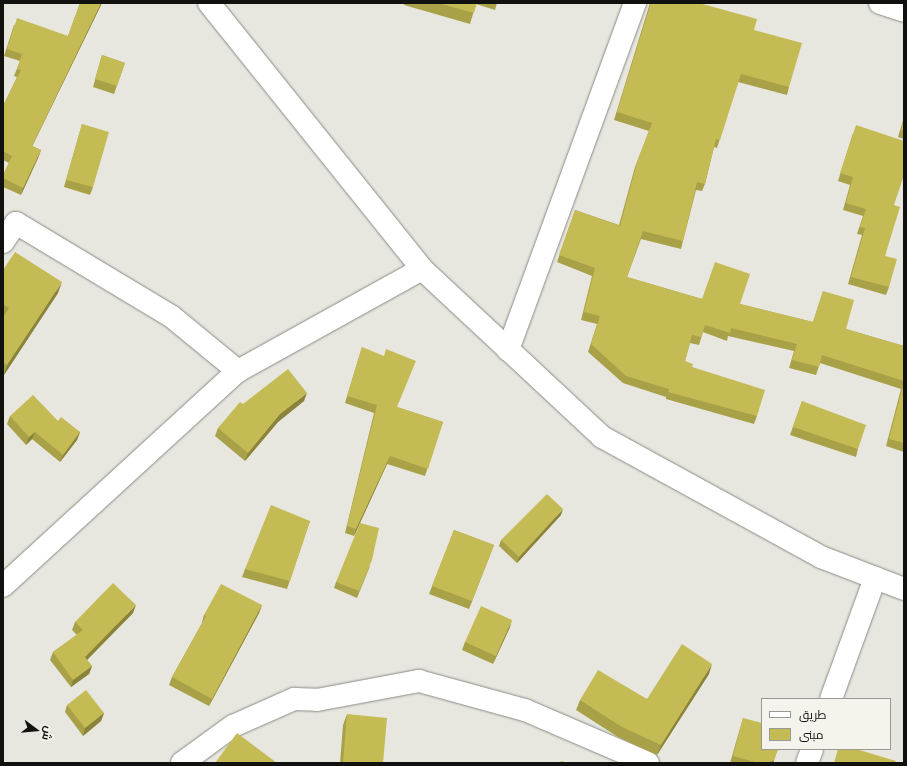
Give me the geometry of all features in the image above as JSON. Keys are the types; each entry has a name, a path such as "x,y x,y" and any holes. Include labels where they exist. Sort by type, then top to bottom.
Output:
{"street":[{"path":"209,3 422,269 602,436 821,556 904,589"},
{"path":"508,350 636,3"},
{"path":"880,3 904,11"},
{"path":"3,242 10,218 172,316 238,371"},
{"path":"3,586 238,371 422,269"},
{"path":"831,698 875,578"},
{"path":"182,763 234,726 294,699 317,700 419,681 525,710 648,763"},
{"path":"807,763 812,750"}],"building":[{"path":"80,3 101,3 32,146 41,150 23,188 3,178 12,156 3,151 3,106 21,70 17,69 22,54 7,49 17,18 68,36"},
{"path":"438,3 477,3 474,13"},
{"path":"651,3 699,3 757,19 754,30 802,43 789,87 741,74 720,140 716,139 705,184 697,182 683,241 643,231 627,277 702,299 715,262 750,274 740,304 813,322 823,291 854,300 846,329 904,346 904,381 822,355 819,367 792,360 797,344 731,328 730,333 705,325 701,337 692,335 685,361 693,364 692,367 765,390 757,416 668,392 669,389 626,376 591,344 600,316 584,312 595,268 559,255 575,210 620,226 638,159 652,123 617,112"},
{"path":"102,55 125,63 117,86 95,79"},
{"path":"904,118 904,131 901,130"},
{"path":"82,124 109,132 93,187 66,180"},
{"path":"856,125 904,141 904,175 894,205 900,207 885,256 897,259 889,287 851,277 865,228 860,227 866,209 846,203 853,177 840,173"},
{"path":"15,252 62,282 7,365 3,362 3,318 9,308 3,304 3,270"},
{"path":"362,347 384,356 386,349 416,361 397,407 443,422 428,469 390,456 356,529 347,526 377,405 347,396"},
{"path":"288,369 307,393 280,414 248,453 218,428 240,402 243,404"},
{"path":"904,382 904,443 889,439"},
{"path":"33,395 58,421 61,417 80,432 63,455 35,432 29,437 10,416"},
{"path":"802,401 866,425 858,449 793,427"},
{"path":"547,494 563,509 519,557 501,540"},
{"path":"271,505 310,521 290,581 245,569"},
{"path":"360,523 379,528 372,560 359,591 336,582"},
{"path":"454,530 494,545 472,601 432,586"},
{"path":"113,583 136,605 85,657 92,666 73,680 53,652 83,630 75,622"},
{"path":"221,584 262,605 212,699 172,677 206,616 204,615"},
{"path":"481,606 512,620 496,656 465,642"},
{"path":"682,644 712,664 661,745 622,727 580,700 598,670 647,699"},
{"path":"86,690 104,713 85,728 67,705"},
{"path":"347,714 387,718 383,763 343,763"},
{"path":"743,718 761,723 761,750 778,750 774,760 768,763 758,763 733,756"},
{"path":"237,733 277,763 215,763"},
{"path":"838,750 859,750 896,761 895,763 834,763"}]}
